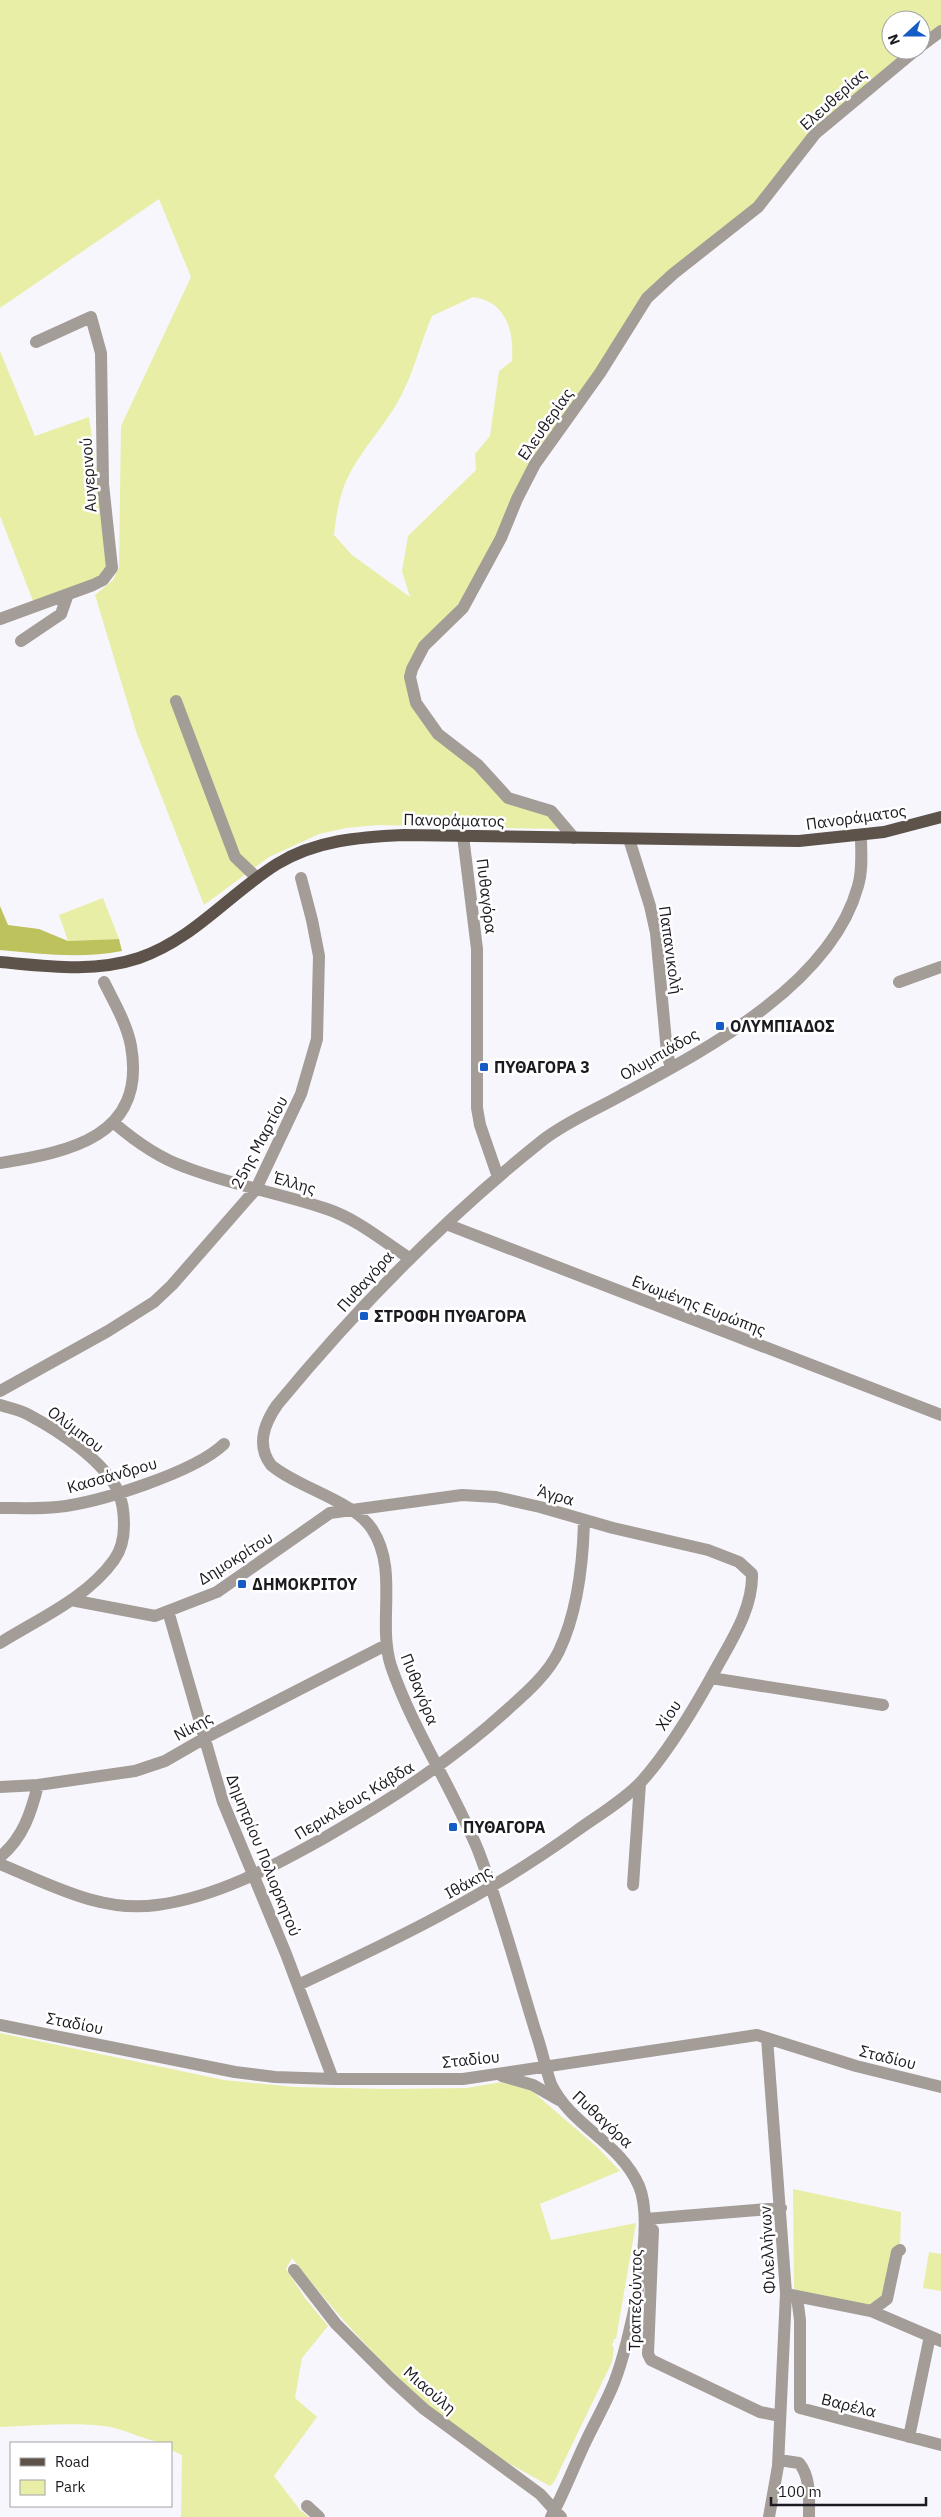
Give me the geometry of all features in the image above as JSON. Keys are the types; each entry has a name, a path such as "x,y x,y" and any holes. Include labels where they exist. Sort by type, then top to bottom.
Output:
{"main road":[{"name":"Πανοράματος","path":"0,962 84,967 138,958 182,938 257,878 294,854 335,841 385,836 782,841 861,836 898,830 941,817"}],"street":[{"name":"Ελευθερίας","path":"574,838 551,811 508,798 478,765 438,734 416,703 410,677 412,669 424,646 462,608 501,538 516,500 535,464 600,373 647,298 673,274 758,208 815,134 904,60"},
{"name":"Αυγερινού","path":"0,618 103,580 112,568 103,484 99,340 91,317 36,342"},
{"path":"21,641 61,614 68,594"},
{"path":"176,701 235,857 257,878"},
{"name":"Πυθαγόρα","path":"463,836 477,949 477,1108 480,1125 498,1177 409,1258 285,1396 272,1413 263,1435 264,1453 271,1465 349,1510 370,1526 382,1551 386,1576 386,1645 403,1697 477,1848 492,1888 544,2066 559,2100 627,2164 640,2187 649,2218 643,2259 624,2354 614,2384 556,2514"},
{"name":"Ολυμπιάδος","path":"498,1177 545,1138 671,1068 772,1003 801,978 824,954 846,918 858,887 861,871 861,836"},
{"name":"Παπανικολή","path":"629,839 654,926 667,1053 671,1068"},
{"name":"25ης Μαρτίου","path":"0,1391 108,1331 154,1302 172,1285 256,1188 299,1100 317,1039 319,956 301,878"},
{"path":"899,982 941,967"},
{"path":"0,1164 38,1157 76,1146 100,1135 114,1123 125,1102 132,1082 131,1045 104,982"},
{"name":"Έλλης","path":"114,1123 136,1141 183,1167 234,1184 256,1188 329,1209 366,1229 409,1258"},
{"name":"Ενωμένης Ευρώπης","path":"446,1224 941,1415"},
{"name":"Ολύμπου","path":"0,1405 27,1414 57,1432 92,1458 118,1491 124,1518 124,1540 114,1560 98,1578 71,1600 0,1643"},
{"name":"Κασσάνδρου","path":"0,1508 59,1507 118,1491 176,1473 216,1451 224,1444"},
{"name":"Άγρα","path":"349,1510 462,1495 496,1497 540,1507 584,1521 708,1550 730,1558 747,1569"},
{"name":"Δημοκρίτου","path":"71,1600 155,1616 216,1592 298,1537 324,1516 334,1512 349,1510"},
{"name":"Περικλέους Κάβδα","path":"0,1864 80,1897 112,1906 165,1904 200,1896 252,1876 278,1864 382,1805 438,1768 481,1734 533,1685 559,1652 578,1585 583,1550 584,1521"},
{"name":"Χίου","path":"640,1783 658,1760 711,1678 746,1608 752,1586 752,1574 747,1569"},
{"name":"Δημητρίου Πολιορκητού","path":"168,1611 223,1802 298,1985 333,2079"},
{"name":"Νίκης","path":"0,1787 38,1785 135,1771 165,1761 204,1738 386,1645"},
{"path":"711,1678 883,1705"},
{"path":"633,1885 640,1783"},
{"name":"Ιθάκης","path":"298,1985 393,1941 492,1888 542,1856 640,1783"},
{"path":"0,1857 20,1836 30,1813 38,1785"},
{"name":"Σταδίου","path":"0,2025 235,2072 275,2077 333,2079 455,2079 752,2035 856,2066 941,2087"},
{"name":"Φιλελλήνων","path":"767,2038 781,2208 791,2295 776,2485 769,2517"},
{"path":"492,2074 513,2077 533,2085 559,2100"},
{"path":"649,2218 781,2208"},
{"name":"Τραπεζούντος","path":"649,2218 653,2264 648,2354 651,2360 760,2412 780,2416"},
{"path":"871,2311 887,2299 897,2252 900,2250"},
{"name":"Μιαούλη","path":"294,2270 336,2324 411,2397 464,2440 540,2494 556,2514"},
{"path":"791,2295 871,2311 936,2338 909,2437"},
{"name":"Βαρέλα","path":"791,2295 800,2320 800,2408 941,2445"},
{"path":"778,2460 799,2463 805,2470 808,2483 809,2517"},
{"path":"307,2506 319,2517"}],"green space":[{"path":"0,0 941,0 941,27 931,34 931,10 881,10 881,60 899,60 835,111 764,197 683,264 614,343 535,459 475,579 410,675 415,705 460,755 495,789 552,818 558,829 377,825 346,828 319,834 269,857 204,905 137,734 95,595 113,580 119,567 121,426 191,277 159,199 0,308","holes":["473,297 494,305 501,312 510,329 512,361 499,371 490,436 475,454 476,470 408,536 402,571 410,597 352,555 334,535 344,486 352,469 402,394 432,316"]},
{"path":"0,351 35,436 89,417 111,569 103,579 33,601 0,516"},
{"path":"103,898 119,939 68,941 59,915"},
{"path":"0,906 8,925 39,929 68,941 119,939 122,951 76,955 0,950"},
{"path":"0,2033 224,2080 295,2087 467,2088 502,2082 532,2091 597,2147 620,2171 540,2204 551,2240 636,2223 616,2339 614,2339 612,2346 614,2348 612,2362 554,2482 550,2486 474,2441 424,2401 354,2332 292,2258 286,2269 305,2298 328,2326 302,2358 295,2398 317,2417 274,2476 300,2510 309,2517 181,2517 182,2455 172,2450 172,2442 154,2441 104,2426 66,2424 0,2427"},
{"path":"793,2189 901,2212 900,2247 885,2298 871,2308 796,2292 794,2287"},
{"path":"929,2252 941,2254 941,2291 923,2288"}],"place":[{"name":"ΟΛΥΜΠΙΑΔΟΣ","path":"720,1026"},
{"name":"ΠΥΘΑΓΟΡΑ 3","path":"484,1067"},
{"name":"ΣΤΡΟΦΗ ΠΥΘΑΓΟΡΑ","path":"364,1316"},
{"name":"ΔΗΜΟΚΡΙΤΟΥ","path":"242,1584"},
{"name":"ΠΥΘΑΓΟΡΑ","path":"453,1827"}]}
